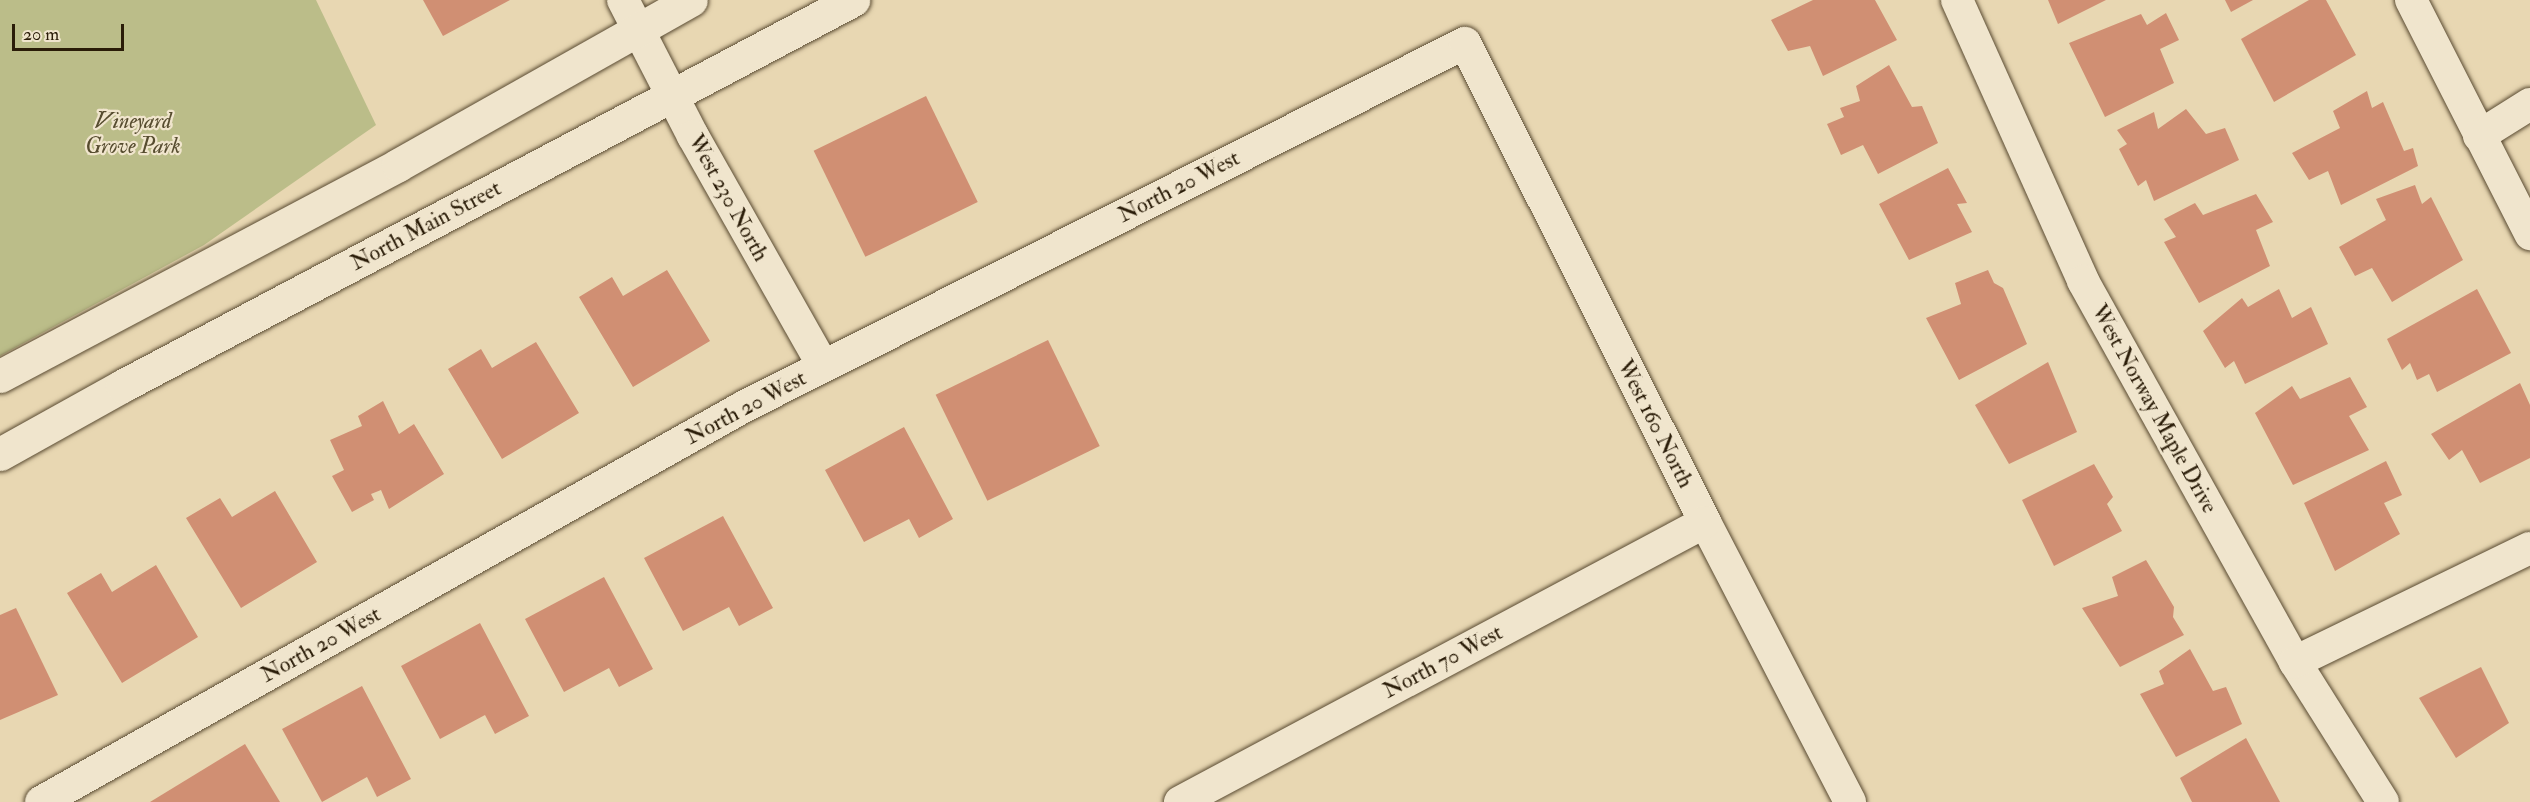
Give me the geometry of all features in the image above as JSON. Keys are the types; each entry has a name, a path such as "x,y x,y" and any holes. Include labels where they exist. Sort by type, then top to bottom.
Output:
{"main road":[{"path":"0,376 398,165 630,14 691,0"},
{"name":"North Main Street","path":"0,454 122,386 853,0"}],"street":[{"name":"West Norway Maple Drive","path":"1957,0 2083,281 2295,662 2383,802"},
{"path":"2411,0 2530,234"},
{"name":"West 230 North","path":"630,14 672,96 823,366"},
{"name":"North 20 West","path":"42,802 722,419 1466,43"},
{"name":"West 160 North","path":"1466,43 1705,522 1850,802"},
{"path":"2479,136 2530,104"},
{"name":"North 70 West","path":"1180,802 1705,522"},
{"path":"2295,662 2530,548"}],"green space":[{"name":"Vineyard Grove Park","path":"0,0 316,0 376,125 204,245 0,356"}],"building":[{"path":"423,0 510,0 443,36"},
{"path":"1813,0 1875,0 1897,40 1823,76 1810,46 1788,51 1771,20"},
{"path":"2048,0 2106,0 2058,24"},
{"path":"2225,0 2253,0 2231,12"},
{"path":"2309,0 2326,0 2356,55 2274,102 2241,39"},
{"path":"2166,13 2179,40 2160,49 2174,83 2105,117 2069,43 2141,14 2147,25"},
{"path":"1889,65 1912,107 1922,106 1938,143 1878,174 1863,145 1841,155 1827,124 1844,117 1840,108 1860,101 1856,86"},
{"path":"2367,91 2372,108 2383,102 2404,151 2413,148 2418,166 2341,205 2328,171 2309,180 2292,153 2340,128 2333,111"},
{"path":"926,96 978,202 865,257 814,151"},
{"path":"2186,109 2206,134 2225,128 2239,160 2154,201 2146,180 2138,186 2119,149 2127,144 2117,130 2154,112 2158,129"},
{"path":"1948,168 1967,203 1957,204 1972,232 1909,260 1879,204"},
{"path":"2415,185 2422,204 2431,197 2463,260 2392,302 2372,268 2355,276 2339,247 2386,220 2376,199"},
{"path":"2256,194 2273,222 2256,230 2270,266 2199,303 2164,242 2176,237 2164,219 2195,203 2203,215"},
{"path":"667,270 710,341 633,387 579,297 612,277 623,296"},
{"path":"1988,270 1994,283 2003,288 2027,344 1959,380 1926,318 1961,304 1955,283"},
{"path":"2279,289 2292,318 2311,307 2328,344 2245,384 2234,361 2225,368 2203,331 2242,298 2248,307"},
{"path":"2477,289 2511,353 2437,392 2429,374 2417,380 2410,363 2402,370 2387,339"},
{"path":"1048,340 1100,446 987,501 936,395"},
{"path":"536,342 579,413 502,459 448,369 481,349 492,368"},
{"path":"2048,362 2077,432 2009,464 1975,405"},
{"path":"2350,377 2367,407 2349,416 2369,450 2293,485 2255,413 2292,386 2300,399"},
{"path":"2520,383 2530,405 2530,458 2480,483 2462,450 2449,460 2431,434"},
{"path":"383,401 399,434 414,424 444,474 389,509 381,490 371,494 374,500 352,512 332,476 344,470 330,440 362,426 358,416"},
{"path":"904,427 953,519 919,538 909,519 864,542 825,470"},
{"path":"2386,461 2402,495 2384,503 2400,534 2335,571 2304,503"},
{"path":"2094,464 2113,497 2107,504 2122,531 2054,566 2022,500"},
{"path":"275,491 317,562 241,608 186,518 220,498 232,517"},
{"path":"723,516 773,608 739,626 729,607 683,631 644,558"},
{"path":"2146,560 2174,607 2173,617 2184,635 2120,667 2082,608 2118,596 2112,577"},
{"path":"156,565 198,637 122,683 67,593 101,573 112,592"},
{"path":"604,577 653,669 619,687 609,668 564,692 525,619"},
{"path":"16,608 58,695 0,720 0,615"},
{"path":"480,623 529,716 495,734 485,715 440,739 401,666"},
{"path":"2190,649 2213,691 2226,687 2242,724 2176,757 2140,694 2164,684 2159,671"},
{"path":"2481,667 2509,723 2456,758 2419,698"},
{"path":"362,686 411,779 377,797 367,777 322,802 282,729"},
{"path":"2246,738 2280,802 2192,802 2180,778"},
{"path":"245,744 280,802 150,802"}]}
